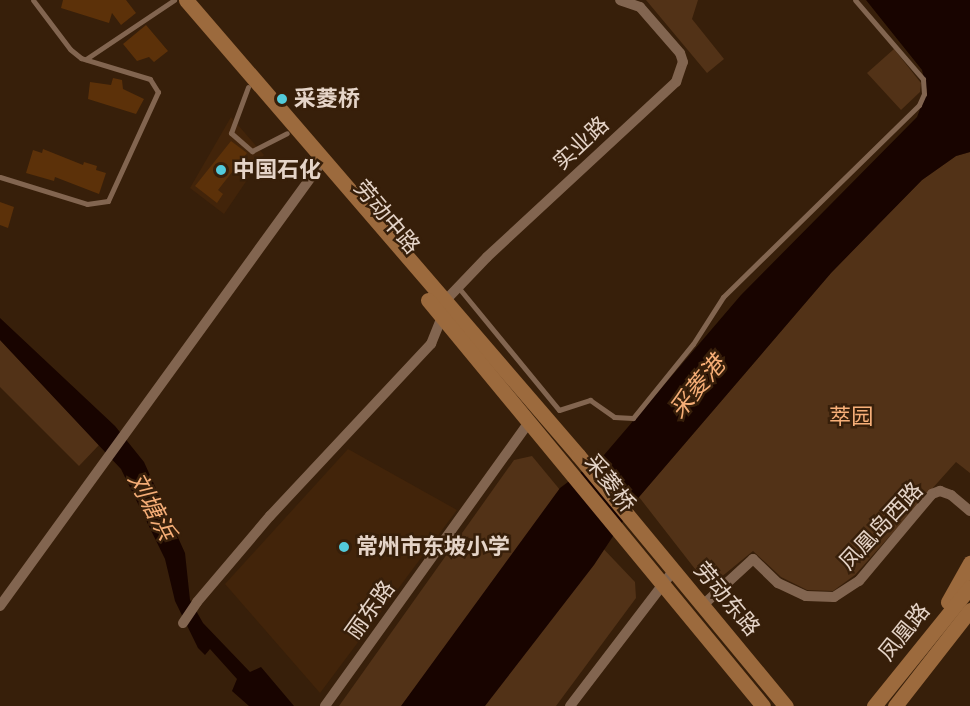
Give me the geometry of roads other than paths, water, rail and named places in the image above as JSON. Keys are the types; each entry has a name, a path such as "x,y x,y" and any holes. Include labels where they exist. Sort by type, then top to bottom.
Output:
{"main road":[{"name":"劳动中路","path":"174,0 317,169 443,309 572,458"},
{"name":"劳动中路","path":"186,0 443,309 530,420 572,458"},
{"name":"采菱桥","path":"572,458 633,520"},
{"name":"采菱桥","path":"572,458 620,531"},
{"name":"劳动东路","path":"633,520 786,706"},
{"name":"劳动东路","path":"620,531 763,706"},
{"path":"935,641 970,563"},
{"name":"凤凰路","path":"895,706 970,587"},
{"name":"凤凰路","path":"874,706 935,641 970,610"},
{"path":"935,641 970,621"}],"street":[{"name":"实业路","path":"443,309 458,287 680,73 680,53 640,7 620,0"},
{"path":"0,606 317,169"},
{"path":"183,623 196,602 270,516 400,380 431,344 443,309"},
{"name":"丽东路","path":"325,706 530,420"},
{"name":"凤凰岛西路","path":"703,605 753,559 778,583 806,596 834,597 859,581 932,494 940,491 951,495 970,511"},
{"path":"570,706 674,570"}],"lane":[{"path":"0,177 87,204 99,205 114,193 158,92 150,80 86,59 70,49 33,0"},
{"path":"86,59 174,0"},
{"path":"458,287 559,410 590,400 614,417 633,418 693,344 723,297 919,105 924,94 923,79 855,0"},
{"path":"248,87 231,133 252,151 287,133"}],"water":[{"name":"采菱港","path":"866,0 970,0 970,152 956,156 922,180 831,273 639,497 594,565 485,706 401,706 560,488 604,455 741,295 917,117 927,91 922,70"},
{"name":"刘塘浜","path":"0,318 115,426 144,462 185,553 190,600 203,623 250,672 261,667 294,706 249,706 232,691 237,679 210,649 205,655 198,648 175,601 165,559 121,469 0,340"}],"place":[{"name":"采菱桥","path":"282,99"},
{"name":"中国石化","path":"221,170"},
{"name":"常州市东坡小学","path":"344,547"}],"park label":[{"name":"萃园","path":"851,417"}]}
